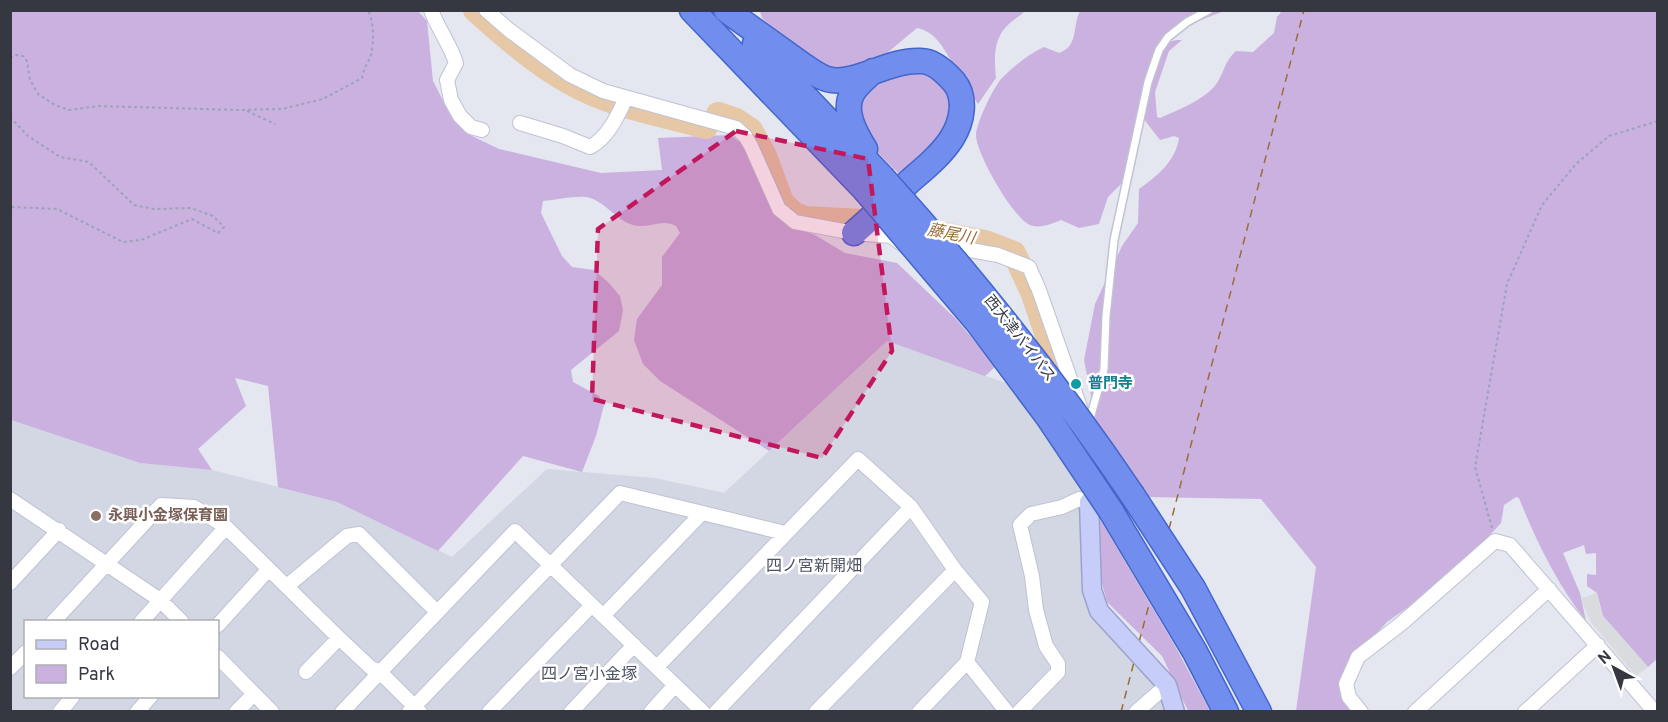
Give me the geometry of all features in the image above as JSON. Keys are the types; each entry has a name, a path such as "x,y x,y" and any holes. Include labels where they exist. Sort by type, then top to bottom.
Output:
{"highway":[{"path":"705,12 815,73 832,80 846,79 899,62 922,61 931,63 948,75 957,85 962,97 962,114 952,137 928,164 856,231"},
{"name":"西大津バイパス","path":"705,12 996,309 1067,401 1133,496 1193,588 1259,711"},
{"path":"873,183 852,126 848,107 853,92 874,71"},
{"name":"西大津バイパス","path":"873,183 1048,417 1112,512 1170,608 1226,711"}],"street":[{"path":"431,10 456,63 447,80 451,100 460,116 471,127 482,130"},
{"path":"486,10 533,55 624,102 736,128 751,146 779,209 795,222 998,255 1029,267 1078,404 1088,425 1094,462 1089,502 1092,590 1099,611 1167,685 1175,711"},
{"path":"520,123 590,147 596,144 609,128 624,102"},
{"path":"891,236 907,247 993,346 1074,462 1093,483"},
{"path":"657,667 858,459 911,507 955,570 982,602 967,662 918,711"},
{"path":"55,620 161,505 194,507 226,527 339,638 371,668 380,672 414,710 620,493 785,533"},
{"path":"10,499 160,600 181,620"},
{"path":"1020,711 1058,672 1058,664 1047,646 1036,610 1032,576 1020,525 1031,514 1062,507 1079,499 1089,502"},
{"path":"716,711 911,507"},
{"path":"603,615 701,514"},
{"path":"142,620 226,527"},
{"path":"10,583 59,530"},
{"path":"342,711 515,531 703,711"},
{"path":"286,586 347,536 359,534 437,612"},
{"path":"1361,711 1348,697 1346,684 1358,657 1402,623 1495,541 1510,545 1599,645 1650,707 1635,711"},
{"path":"219,624 268,570"},
{"path":"816,711 955,570"},
{"path":"1415,711 1549,589"},
{"path":"489,711 592,605"},
{"path":"306,672 339,638"},
{"path":"571,711 634,645"},
{"path":"1525,711 1599,645"},
{"path":"10,668 24,654"},
{"path":"219,658 272,711"},
{"path":"967,662 1007,711"},
{"path":"651,711 675,685"},
{"path":"1136,711 1167,685"},
{"path":"236,711 254,694"},
{"path":"60,711 71,698"},
{"path":"138,711 149,698"}],"lane":[{"path":"1088,425 1104,369 1106,316 1114,240 1148,82 1158,50 1168,37 1187,22 1209,10"}],"path":[{"path":"10,58 16,55 23,56 27,61 30,80 38,94 55,105 69,110 99,106 282,109 323,99 362,78 364,66 370,55 373,29 368,10"},
{"path":"244,110 275,124"},
{"path":"10,117 28,136 60,157 89,162 134,205 154,209 191,208 213,216 224,227 218,232 192,219 141,240 123,242 57,209 10,207"},
{"path":"1495,541 1475,466 1507,284 1542,205 1576,164 1609,136 1658,121"}],"highlighted area":[{"path":"736,131 868,159 892,351 822,458 592,399 598,229"}],"shaded area":[{"path":"887,341 1006,383 1082,485 1081,505 1103,628 1165,696 1171,712 11,712 11,420 140,463 212,470 337,502 452,557 547,469 655,478 724,493"},
{"path":"1597,593 1603,616 1648,667 1636,676 1590,621 1581,598"}],"green space":[{"path":"11,11 418,11 427,21 433,81 452,118 470,135 499,149 601,173 662,170 658,138 730,135 742,144 793,227 815,235 845,253 897,263 955,318 996,366 985,376 887,341 769,451 660,381 643,364 634,340 637,319 662,285 662,257 680,233 676,226 666,223 632,225 593,199 575,197 543,201 541,213 562,256 572,267 594,270 609,283 620,296 623,310 619,331 571,370 573,382 599,396 604,405 596,436 582,472 523,456 438,551 337,502 278,487 268,386 235,378 246,406 198,449 212,470 140,463 11,420"},
{"path":"760,11 1025,11 1000,35 995,56 996,78 978,104 941,45 924,30 917,28 881,58 857,68 827,69 784,39 762,18"},
{"path":"1080,11 1224,11 1188,25 1160,46 1149,66 1122,183 1108,197 1099,224 1079,228 1061,220 1034,226 1023,220 997,185 982,156 976,135 977,130 995,88 1012,68 1044,47 1059,53 1070,46"},
{"path":"1282,11 1657,11 1658,658 1648,667 1603,616 1597,593 1587,586 1587,574 1596,575 1596,553 1586,554 1584,545 1563,553 1580,593 1586,621 1557,577 1540,546 1519,498 1516,497 1504,505 1501,523 1478,548 1438,586 1387,622 1353,658 1340,692 1353,711 1296,711 1316,567 1261,499 1145,497 1097,426 1084,360 1095,304 1122,246 1138,223 1139,189 1170,161 1179,138 1174,136 1160,140 1143,118 1158,60 1165,46 1175,40 1182,40 1169,51 1155,92 1157,117 1160,118 1202,97 1214,87 1229,59 1236,51 1253,52 1274,33 1277,17"},
{"path":"921,71 942,83 950,96 951,109 948,122 941,135 932,147 901,176 878,153 873,138 855,112 874,77"},
{"path":"1098,516 1175,646 1210,711 1188,711 1162,656 1107,602 1096,561"}],"waterway":[{"name":"藤尾川","path":"475,10 532,58 562,79 622,105 706,127"},
{"name":"藤尾川","path":"718,114 736,120 751,130 765,156 782,202 793,213 804,218 881,222"},
{"name":"藤尾川","path":"918,229 985,242 1014,253 1032,292 1057,364 1052,389 1059,409 1078,438 1083,462"}],"ferry route":[{"path":"1169,529 1304,10"},
{"path":"1139,642 1150,601"},
{"path":"1121,712 1134,662"}],"place":[{"name":"普門寺","path":"1076,384"},
{"name":"永興小金塚保育園","path":"96,516"}],"district":[{"name":"四ノ宮新開畑","path":"814,567"},
{"name":"四ノ宮小金塚","path":"589,675"}]}
